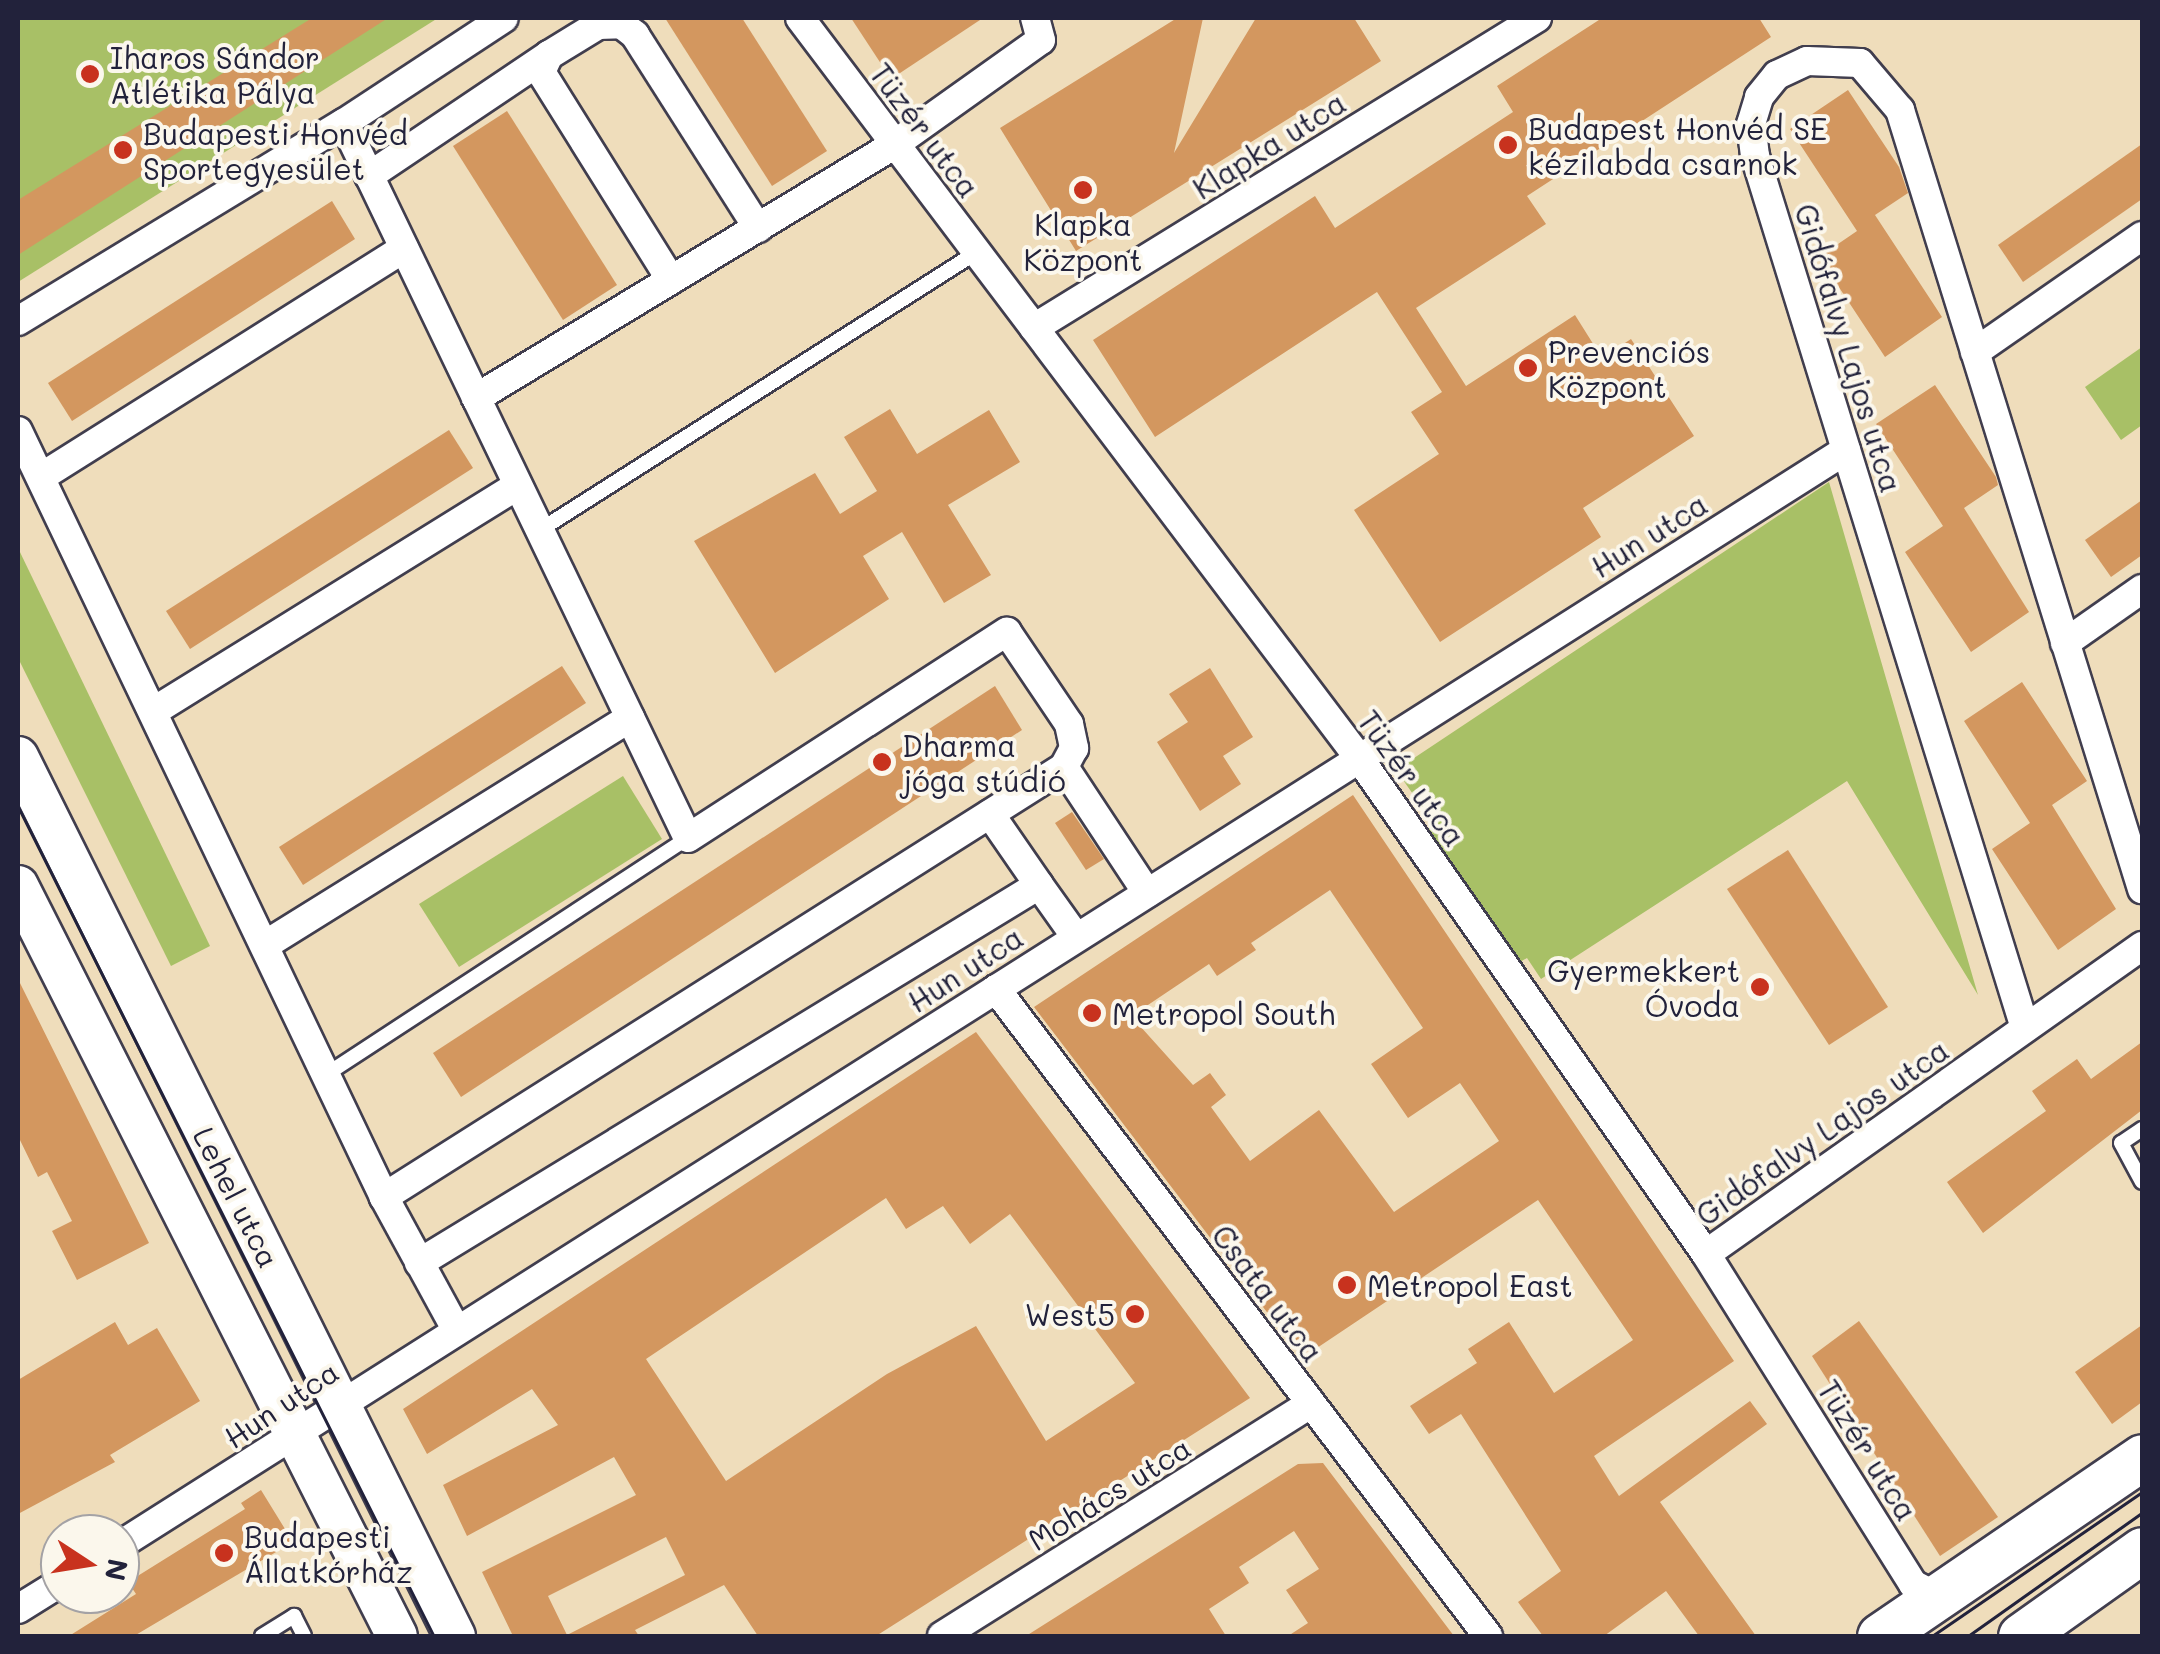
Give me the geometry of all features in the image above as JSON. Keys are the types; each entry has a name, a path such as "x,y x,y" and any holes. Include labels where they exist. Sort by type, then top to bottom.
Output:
{"main road":[{"name":"Lehel utca","path":"18,757 455,1636"},
{"name":"Lehel utca","path":"18,886 293,1436 398,1636"},
{"path":"1880,1636 2142,1457"},
{"path":"2021,1636 2138,1564"}],"street":[{"path":"18,322 344,124 504,18"},
{"name":"Tüzér utca","path":"800,18 1359,758 1706,1254 1913,1584 1937,1597"},
{"name":"Klapka utca","path":"1034,328 1537,18"},
{"path":"369,176 598,25 622,24 635,35 758,228"},
{"path":"476,398 896,144 1038,29"},
{"path":"550,55 541,72 550,90 670,280"},
{"name":"Gidófalvy Lajos utca","path":"2025,1028 1755,156 1751,124 1759,98 1778,75 1807,61 1860,63 1900,110 2142,889"},
{"path":"344,124 688,838 1006,632 1069,724 1074,748 1064,767 384,1198"},
{"path":"1974,352 2142,236"},
{"path":"41,478 404,248"},
{"path":"18,431 384,1198 456,1330"},
{"name":"Hun utca","path":"140,1532 1846,450"},
{"path":"154,711 518,485"},
{"path":"2065,643 2142,589"},
{"path":"265,944 630,718"},
{"path":"1064,767 1147,893"},
{"path":"990,814 1076,937"},
{"path":"419,1263 1039,884"},
{"name":"Gidófalvy Lajos utca","path":"1706,1254 2142,946"},
{"name":"Csata utca","path":"996,989 1488,1636"},
{"name":"Mohács utca","path":"942,1636 1311,1404"},
{"path":"18,1609 40,1595"}],"lane":[{"path":"540,530 977,252"},
{"path":"327,1074 688,838"},
{"path":"2142,1129 2121,1143 2142,1182"},
{"path":"262,1636 294,1616 304,1636"}],"green space":[{"name":"Budapesti Honvéd Sportegyesület","path":"18,18 438,18 18,282"},
{"path":"2142,347 2142,425 2121,440 2085,387"},
{"path":"1829,482 1978,995 1847,781 1541,979 1527,958 1518,963 1424,832 1434,824 1396,770"},
{"path":"18,548 210,946 171,966 18,658"},
{"path":"623,776 662,839 459,967 419,904"}],"building":[{"path":"312,18 388,18 18,255 18,200"},
{"path":"665,18 742,18 827,151 772,186"},
{"path":"851,18 983,18 891,79"},
{"path":"1177,18 1203,18 1174,153 1256,18 1354,18 1381,61 1076,251 1000,128"},
{"path":"1602,18 1759,18 1771,37 1527,196 1546,224 1416,308 1466,386 1575,315 1602,358 1631,339 1694,436 1583,508 1601,537 1440,642 1354,510 1439,454 1411,412 1442,392 1377,292 1155,437 1093,340 1315,196 1335,228 1513,112 1497,86"},
{"path":"1848,90 1899,167 1908,193 1875,215 1942,317 1885,357 1819,257 1857,231 1790,129"},
{"path":"507,111 617,285 563,320 453,146"},
{"path":"2142,144 2142,199 2023,282 1998,245"},
{"path":"332,201 355,239 72,421 48,383"},
{"path":"1935,385 1996,477 1998,485 1964,508 2029,612 1971,652 1905,552 1943,526 1876,424"},
{"path":"890,409 917,454 989,410 1020,462 948,505 991,575 944,603 902,532 863,556 889,599 775,673 694,541 815,473 840,514 877,491 844,437"},
{"path":"449,430 473,468 190,649 166,611"},
{"path":"2142,500 2142,555 2111,577 2085,540"},
{"path":"562,666 586,703 303,885 279,847"},
{"path":"1210,668 1253,737 1223,756 1241,784 1200,811 1157,742 1188,722 1169,694"},
{"path":"2022,682 2087,781 2052,805 2116,909 2058,950 1992,849 2030,823 1964,721"},
{"path":"995,686 1022,730 461,1097 433,1053"},
{"path":"1353,795 1734,1361 1594,1456 1619,1496 1750,1401 1767,1424 1660,1502 1756,1636 1699,1636 1666,1591 1604,1636 1543,1636 1518,1602 1561,1571 1461,1414 1429,1434 1410,1406 1477,1363 1468,1349 1509,1322 1554,1393 1633,1340 1538,1200 1302,1358 1034,1007","holes":["1330,890 1423,1028 1371,1064 1408,1118 1460,1083 1499,1141 1394,1212 1319,1110 1250,1161 1211,1107 1226,1095 1210,1073 1193,1085 1140,1026 1149,1019 1142,1009 1209,964 1217,976 1256,950 1251,943"]},
{"path":"1072,812 1104,859 1086,870 1055,823"},
{"path":"1788,850 1888,1007 1829,1045 1727,889"},
{"path":"18,979 149,1243 77,1280 52,1231 72,1221 47,1172 38,1177 18,1136"},
{"path":"976,1032 1250,1398 876,1636 758,1636 724,1585 635,1630 639,1636 513,1636 482,1572 636,1495 614,1457 467,1536 443,1485 558,1425 532,1389 427,1454 403,1409","holes":["886,1198 906,1229 943,1206 970,1244 1010,1214 1135,1383 1046,1441 976,1326 887,1374 726,1481 646,1359","666,1537 685,1575 567,1635 548,1596"]},
{"path":"2142,1042 2142,1110 1983,1233 1947,1182 2046,1111 2032,1091 2077,1059 2091,1079"},
{"path":"1859,1321 1998,1517 1940,1556 1812,1356"},
{"path":"115,1322 128,1345 157,1328 200,1401 110,1455 115,1462 18,1514 18,1380"},
{"path":"2142,1325 2142,1402 2112,1424 2075,1372"},
{"path":"1323,1463 1454,1636 1288,1636 1308,1623 1286,1590 1319,1569 1294,1531 1239,1567 1249,1583 1209,1609 1226,1636 1026,1636 1298,1464"},
{"name":"Budapesti Állatkórház","path":"261,1490 293,1542 134,1636 69,1636 104,1614 140,1614 140,1575 245,1509 241,1503"}],"tram line":[{"path":"18,806 434,1636"},
{"path":"1932,1636 2142,1492"},
{"path":"1968,1636 2142,1513"}],"place":[{"name":"Iharos Sándor Atlétika Pálya","path":"90,74"},
{"name":"Budapest Honvéd SE kézilabda csarnok","path":"1508,145"},
{"name":"Budapesti Honvéd Sportegyesület","path":"123,150"},
{"name":"Klapka Központ","path":"1083,190"},
{"name":"Prevenciós Központ","path":"1528,368"},
{"name":"Dharma jóga stúdió","path":"882,762"},
{"name":"Gyermekkert Óvoda","path":"1760,987"},
{"name":"Metropol South","path":"1092,1013"},
{"name":"Metropol East","path":"1347,1285"},
{"name":"West5","path":"1135,1314"},
{"name":"Budapesti Állatkórház","path":"224,1553"}]}
